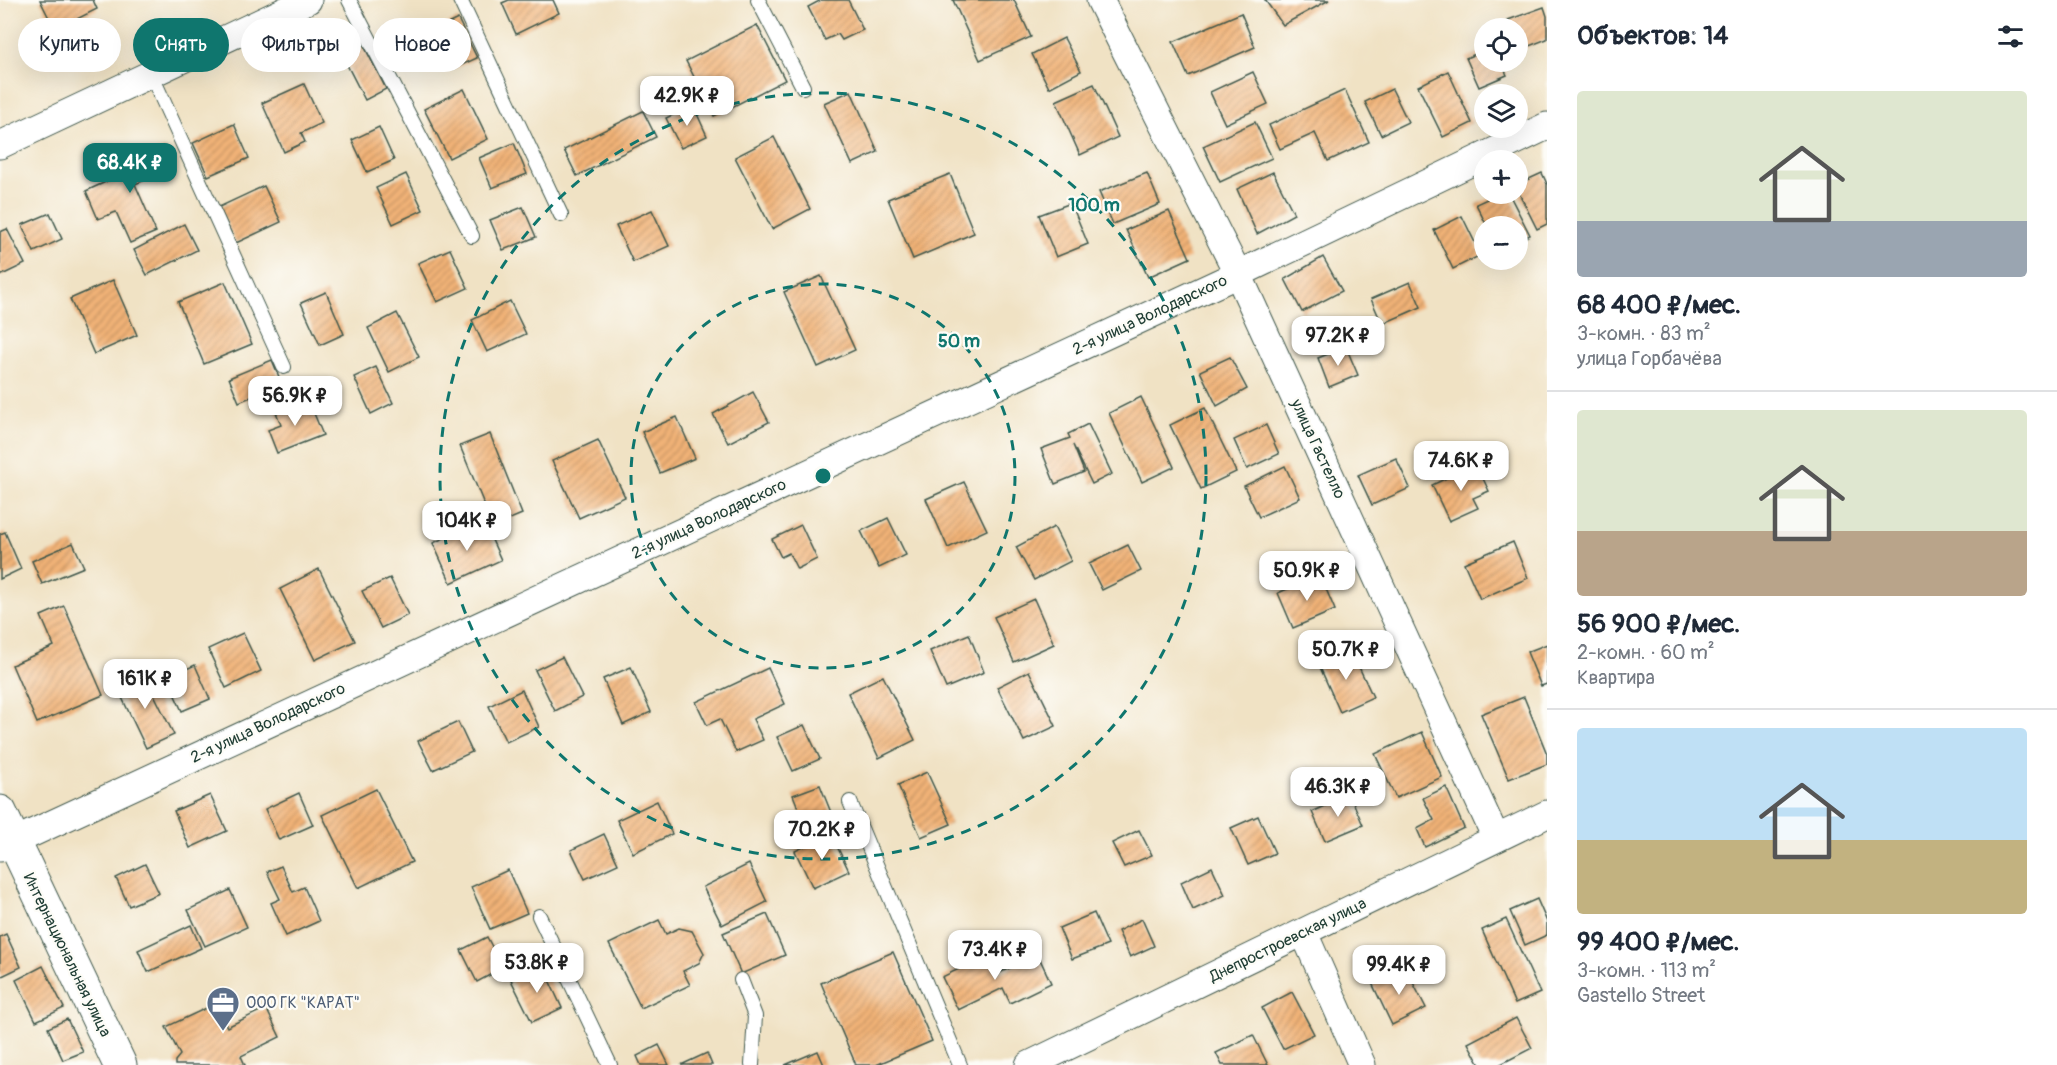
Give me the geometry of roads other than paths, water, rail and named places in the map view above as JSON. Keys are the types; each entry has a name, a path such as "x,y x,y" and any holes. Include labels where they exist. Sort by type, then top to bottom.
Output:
{"street":[{"path":"0,145 308,0"},
{"name":"улица Гастелло","path":"1100,0 1238,274 1496,838"},
{"name":"2-я улица Володарского","path":"7,845 1238,274 1547,126"},
{"name":"Интернациональная улица","path":"0,812 7,845 120,1065"},
{"name":"Днепростроевская улица","path":"1029,1065 1547,814"},
{"path":"1304,933 1362,1065"}],"lane":[{"path":"349,0 471,236"},
{"path":"460,0 561,215"},
{"path":"758,0 803,87"},
{"path":"151,74 285,367"},
{"path":"850,802 960,1065"},
{"path":"539,916 610,1065"},
{"path":"741,980 755,1016 752,1065"}],"place":[{"name":"ООО ГК \"КАРАТ\"","path":"223,1032"}]}
